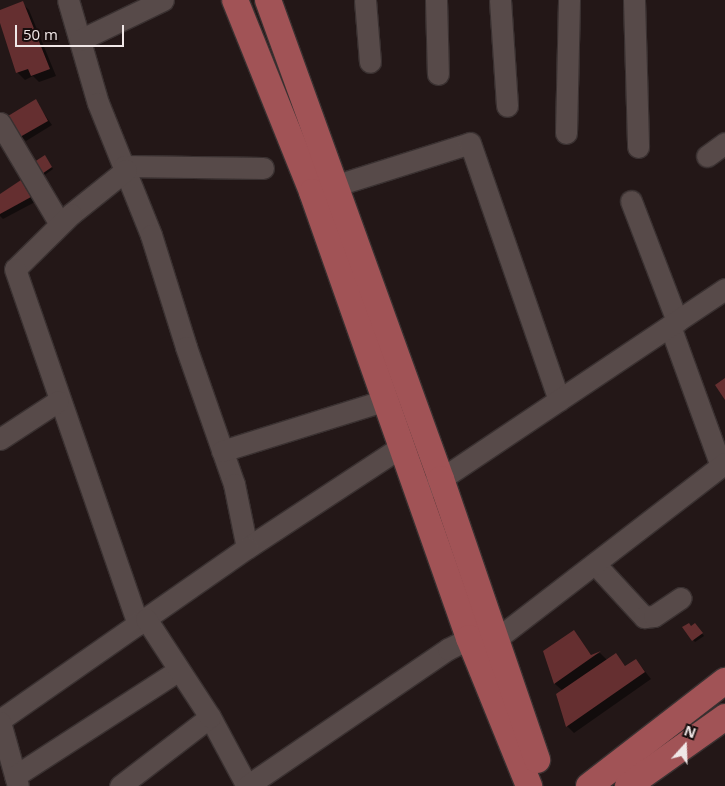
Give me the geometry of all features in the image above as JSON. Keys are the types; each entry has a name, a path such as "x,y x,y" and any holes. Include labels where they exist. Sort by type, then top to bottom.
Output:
{"main road":[{"path":"268,0 337,185 441,478 529,786"},
{"path":"237,4 312,192 419,494 485,635 546,786"},
{"path":"589,786 722,688"},
{"path":"628,786 725,716"}],"street":[{"path":"68,0 98,102 151,235 234,484 248,548"},
{"path":"80,40 163,0"},
{"path":"237,4 280,0"},
{"path":"364,0 370,62"},
{"path":"436,0 438,74"},
{"path":"500,0 506,106"},
{"path":"566,133 569,0"},
{"path":"634,0 638,147"},
{"path":"0,123 60,224"},
{"path":"337,185 470,143 558,400"},
{"path":"707,156 725,143"},
{"path":"262,168 125,168 7,273 142,621 180,670 210,718 247,786 448,649 485,635 596,565 723,464 630,201"},
{"path":"419,494 725,289"},
{"path":"222,451 386,400"},
{"path":"0,439 58,401"},
{"path":"180,670 17,781 3,740 0,721 248,548 402,446"},
{"path":"596,565 644,617 654,616 681,598"},
{"path":"120,786 210,718"}],"building":[{"path":"23,1 50,69 31,76 28,69 16,73 0,23 0,10"},
{"path":"36,99 48,121 20,137 8,116"},
{"path":"45,155 52,167 39,176 31,164"},
{"path":"21,180 31,197 0,214 0,194"},
{"path":"725,378 725,400 715,385"},
{"path":"689,623 691,626 695,623 703,633 692,641 682,627"},
{"path":"574,630 591,655 601,651 554,684 543,651"},
{"path":"616,653 625,666 636,659 645,672 566,727 556,694"}]}
